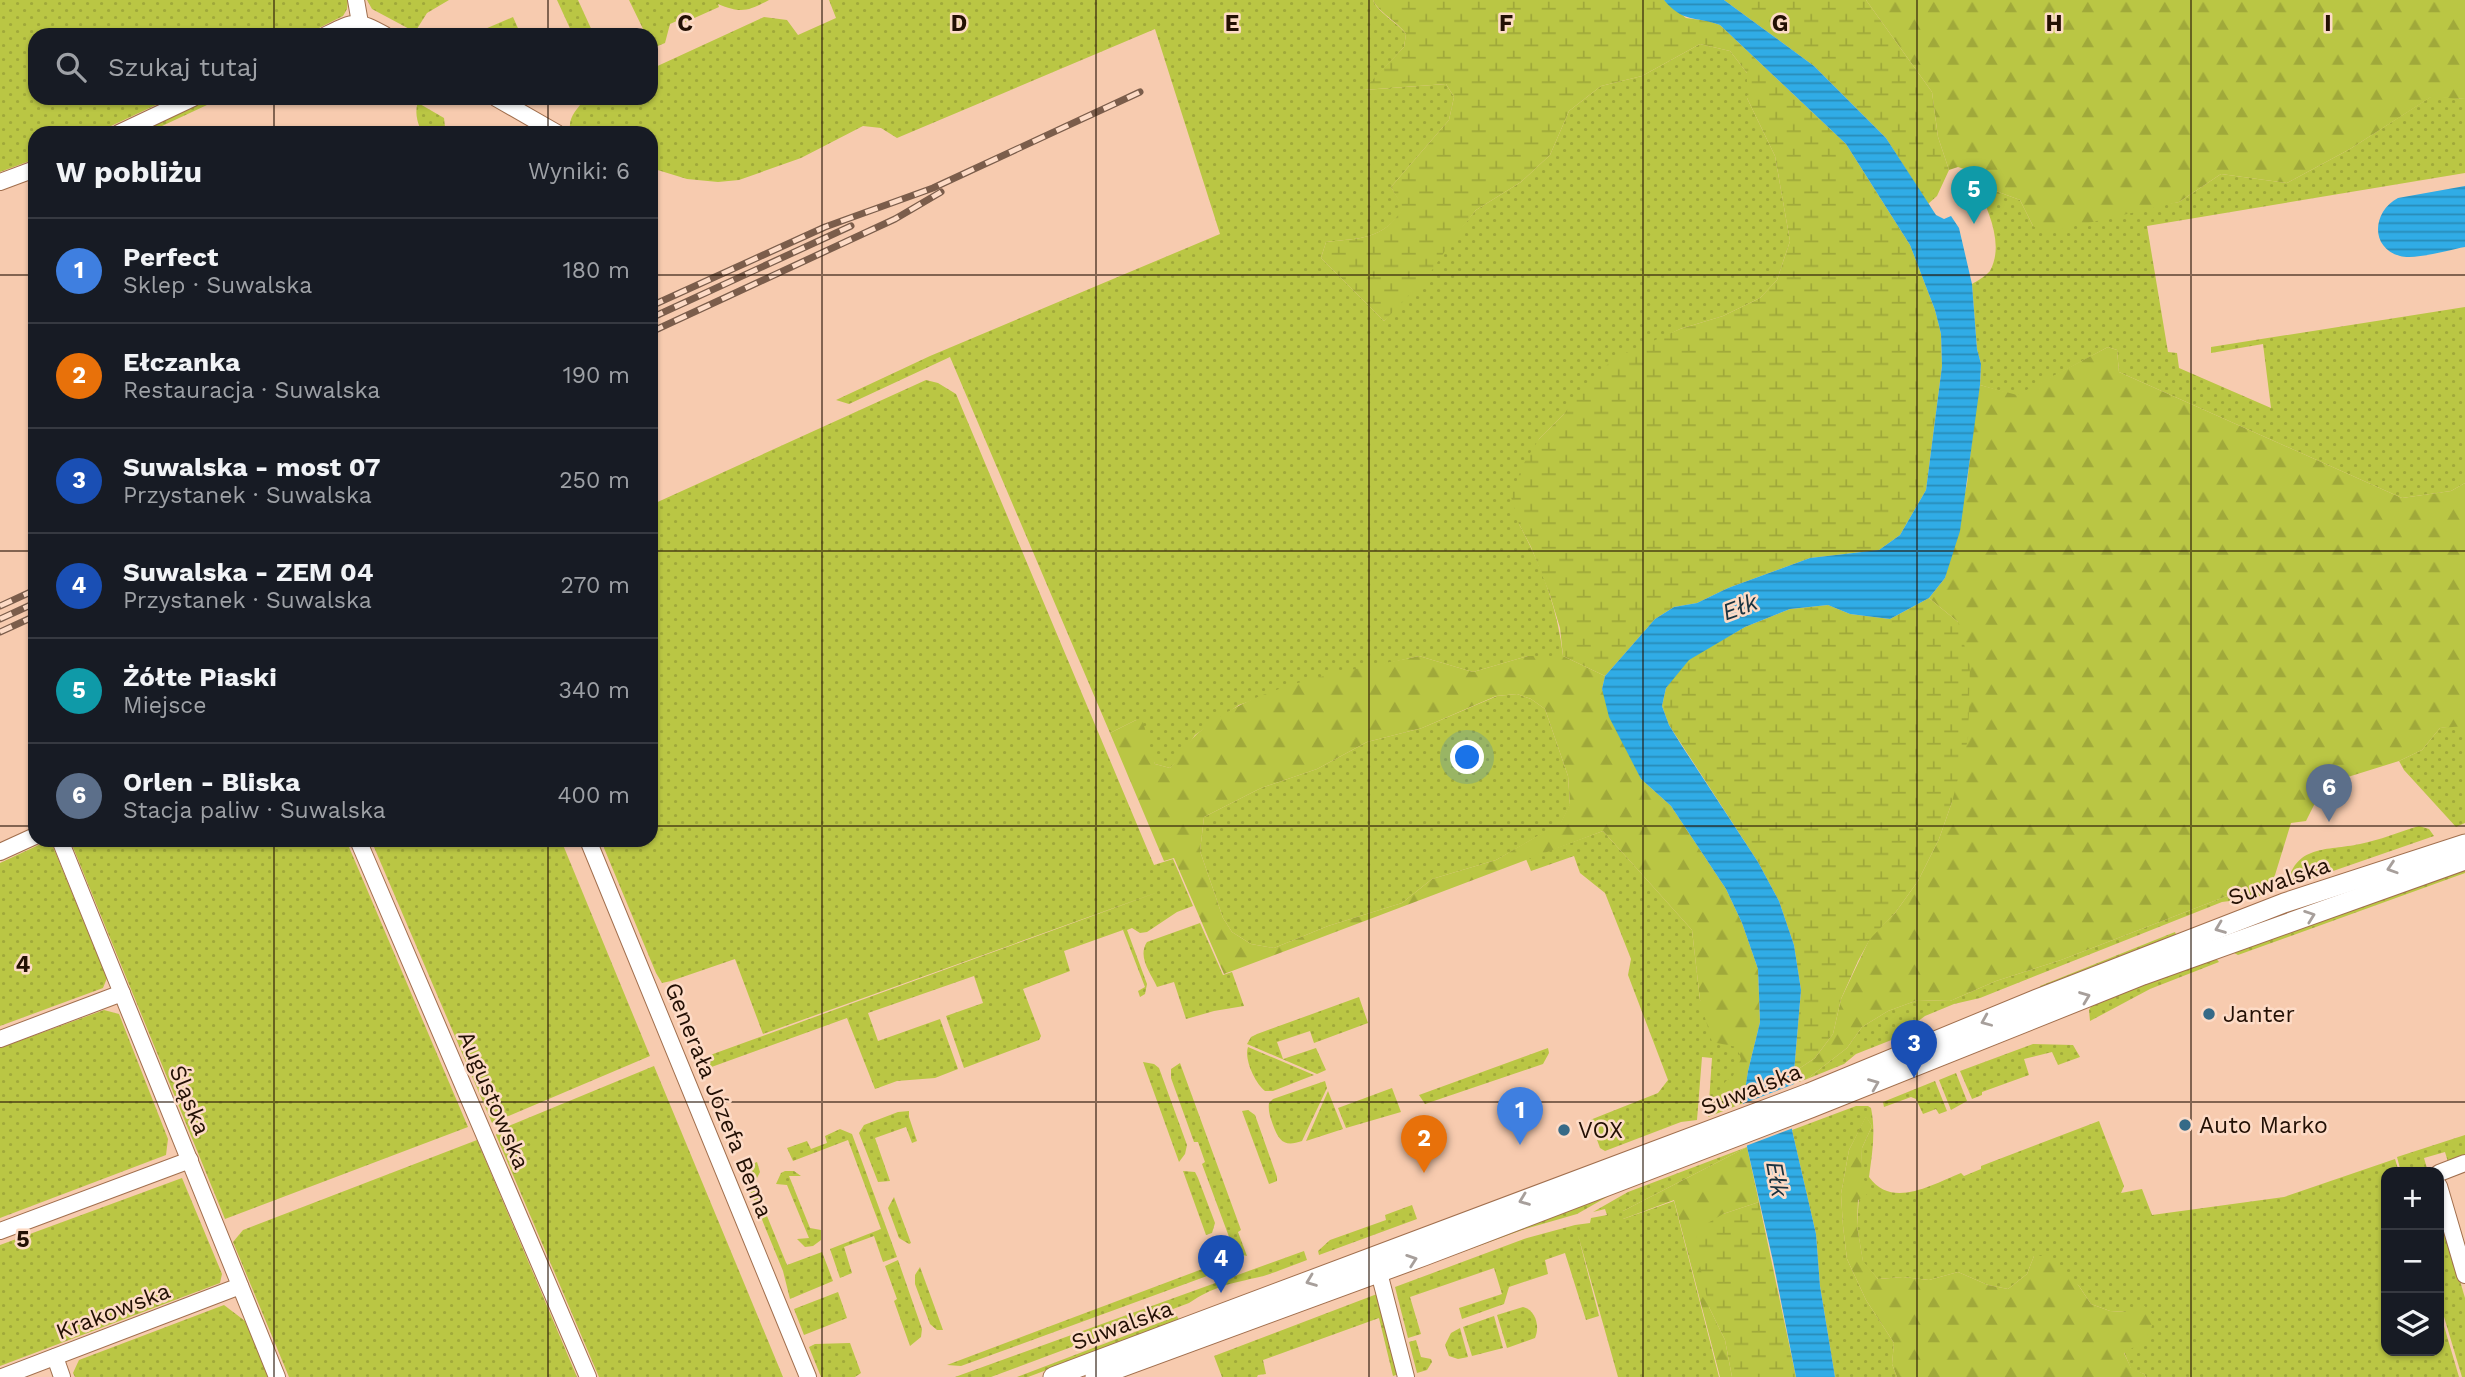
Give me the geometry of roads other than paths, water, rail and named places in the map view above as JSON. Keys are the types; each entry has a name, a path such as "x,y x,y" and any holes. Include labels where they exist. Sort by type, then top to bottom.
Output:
{"street":[{"path":"356,0 360,23"},
{"path":"341,28 360,23 370,28"},
{"path":"134,126 177,105"},
{"path":"508,105 545,126"},
{"path":"0,182 28,172"},
{"path":"0,852 28,839"},
{"name":"Suwalska","path":"1810,1101 2047,995 2284,903 2465,844"},
{"name":"Śląska","path":"63,847 277,1377"},
{"name":"Augustowska","path":"361,847 588,1377"},
{"name":"Generała Józefa Bema","path":"591,847 808,1377"},
{"name":"Suwalska","path":"1095,1377 1377,1264 1726,1132 2143,975 2465,860"},
{"path":"0,1039 122,993"},
{"path":"0,1231 190,1160"},
{"path":"2444,1171 2465,1163"},
{"path":"2444,1202 2465,1275"},
{"path":"1377,1264 1406,1377"},
{"name":"Suwalska","path":"1053,1377 1377,1264"},
{"name":"Krakowska","path":"2,1377 240,1286"},
{"path":"55,1357 62,1377"}],"water":[{"name":"Ełk","path":"1664,0 1724,0 1814,66 1886,138 1936,215 1944,219 1951,216 1959,228 1972,284 1977,349 1981,364 1980,385 1960,531 1945,578 1929,598 1890,619 1850,614 1828,605 1790,609 1745,627 1689,660 1666,688 1662,706 1669,725 1758,862 1779,901 1794,945 1801,990 1792,1130 1816,1234 1820,1286 1835,1377 1796,1377 1747,1147 1743,1103 1760,1022 1758,969 1742,923 1726,889 1671,806 1641,779 1609,717 1602,689 1605,676 1655,619 1674,607 1697,603 1728,588 1810,558 1879,550 1900,535 1926,490 1942,366 1941,334 1935,310 1910,245 1846,144 1720,25 1683,16"},
{"path":"2465,186 2465,247 2407,257 2390,251 2383,245 2379,237 2379,220 2383,211 2398,198"}],"railway":[{"path":"658,303 825,227 933,188 1140,92"},
{"path":"658,329 895,219 941,192"},
{"path":"658,315 851,226"},
{"path":"0,606 28,593"},
{"path":"0,619 28,606"},
{"path":"0,632 28,619"}],"place":[{"name":"Żółte Piaski","path":"1974,224"},
{"name":"Orlen - Bliska","path":"2329,822"},
{"name":"Janter","path":"2209,1014"},
{"name":"Suwalska - most 07","path":"1914,1078"},
{"name":"Auto Marko","path":"2185,1125"},
{"name":"VOX","path":"1564,1130"},
{"name":"Perfect","path":"1520,1145"},
{"name":"Ełczanka","path":"1424,1173"},
{"name":"Suwalska - ZEM 04","path":"1221,1293"}]}
